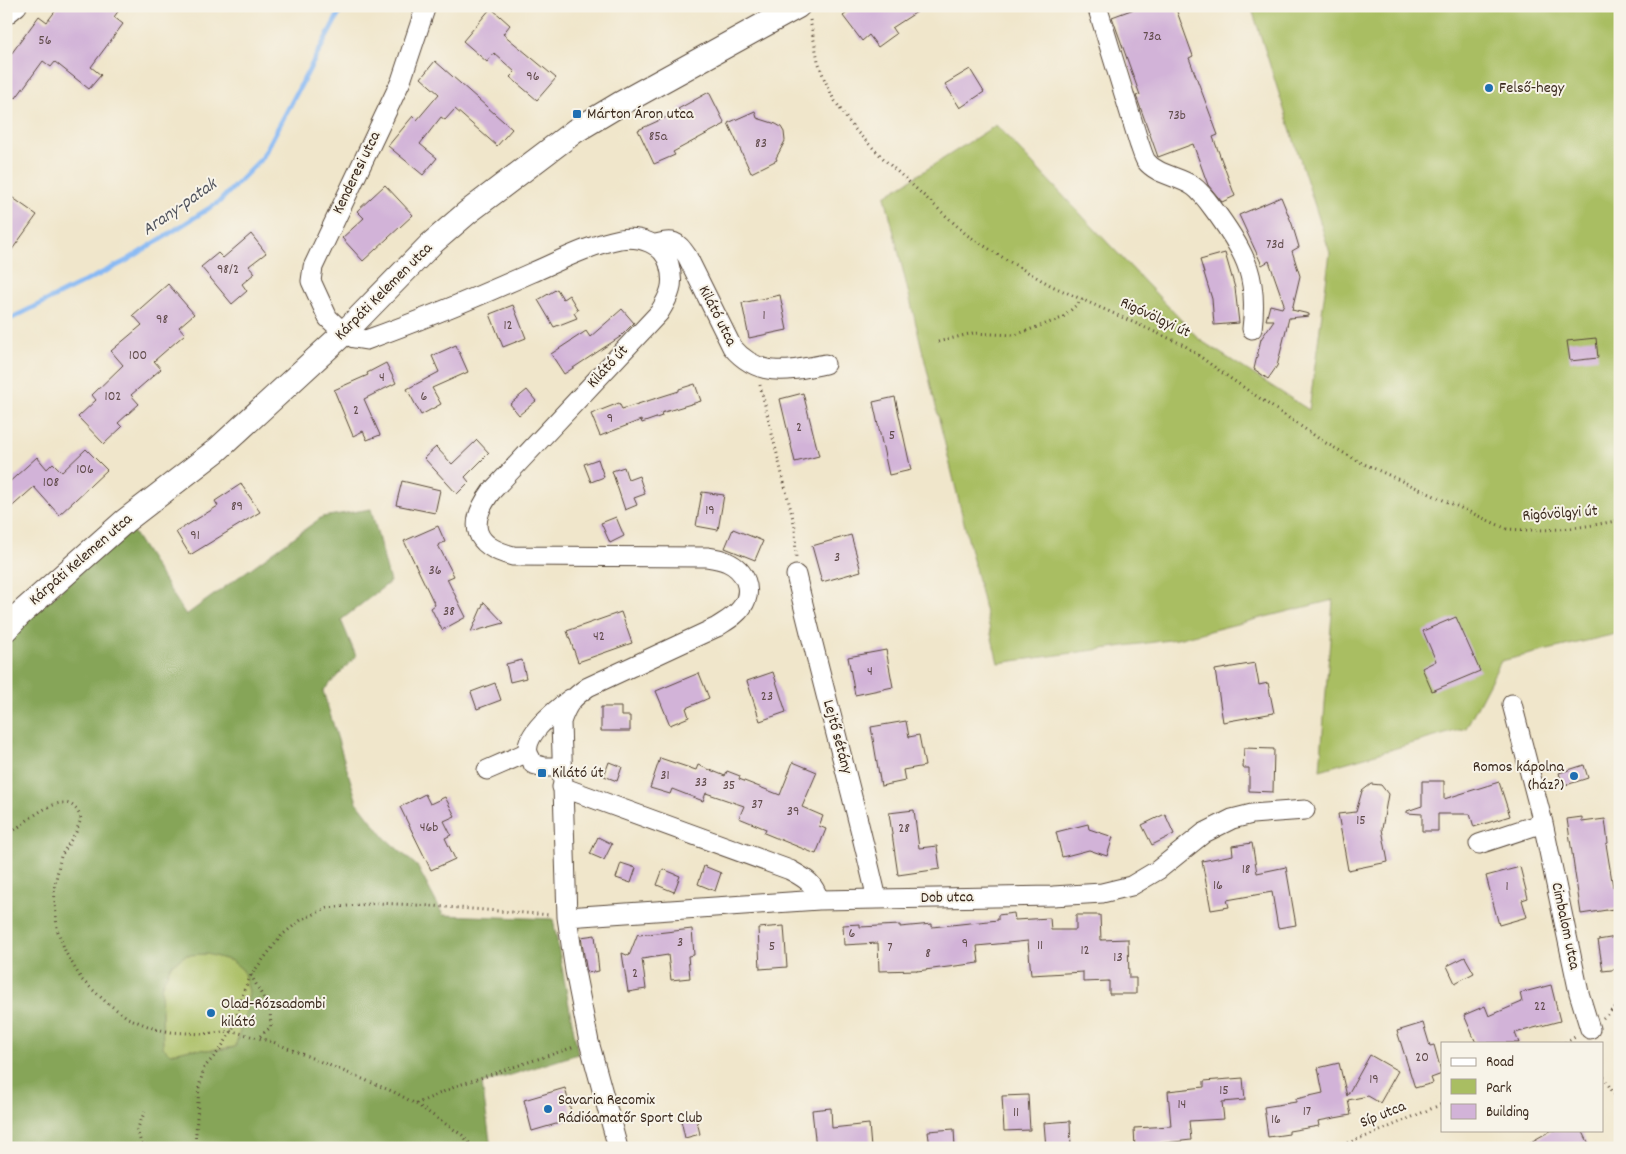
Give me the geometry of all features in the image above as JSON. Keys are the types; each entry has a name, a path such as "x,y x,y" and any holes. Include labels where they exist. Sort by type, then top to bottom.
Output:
{"street":[{"path":"6,15 17,6"},
{"name":"Kenderesi utca","path":"344,333 328,318 311,281 313,267 401,81 426,6"},
{"path":"1097,6 1139,143 1146,160 1158,171 1194,187 1211,205 1234,238 1248,264 1253,284 1254,309 1252,329"},
{"name":"Kárpáti Kelemen utca","path":"6,629 19,615 125,521 216,450 344,333 431,244 475,206 575,131 620,104 803,10"},
{"path":"344,333 354,338 366,340 462,303 596,246 620,239 640,238 655,244"},
{"name":"Kilátó utca","path":"655,244 671,241 679,244 687,256 732,347 740,356 755,365 781,372 825,364"},
{"name":"Kilátó út","path":"528,752 529,742 549,716 573,697 588,687 717,627 733,617 742,607 747,594 747,580 739,569 726,561 707,557 514,556 489,548 482,541 478,531 477,519 481,505 491,492 659,313 670,295 672,276 668,258 655,244"},
{"name":"Lejtő sétány","path":"796,575 822,685 851,788 877,900"},
{"path":"573,697 566,708 561,722 567,917 588,1042 618,1148"},
{"name":"Cimbalom utca","path":"1512,704 1543,823 1579,993 1590,1029"},
{"path":"487,770 528,752 533,764 544,767 562,767"},
{"path":"562,786 790,870 808,880 815,889 819,900"},
{"name":"Dob utca","path":"567,917 819,900 1053,896 1102,893 1131,886 1158,870 1204,833 1232,819 1252,814 1305,810"},
{"path":"1479,844 1543,823"}],"path":[{"name":"Rigóvölgyi út","path":"803,10 824,78 833,98 858,133 967,235 1010,262 1052,286 1184,345 1324,442 1360,462 1507,529 1530,531 1599,525 1620,520"},
{"path":"938,342 972,333 1015,335 1062,318 1082,299"},
{"path":"755,365 795,527 796,575"},
{"path":"6,834 48,806 63,803 73,806 79,812 81,819 76,832 61,856 54,889 57,929 66,953 82,980 106,1002 128,1018 155,1029 170,1032 202,1034 232,1031 259,1037 394,1092 416,1104 462,1135 474,1148"},
{"path":"195,1148 199,1087 204,1068 219,1051 232,1031 244,990 251,975 282,935 301,920 327,908 379,903 567,917"},
{"path":"251,975 270,1010 272,1027 259,1037"},
{"path":"416,1104 459,1085 588,1042"},
{"path":"1604,1078 1620,1103"},
{"name":"Síp utca","path":"1333,1148 1374,1134 1441,1104"},
{"path":"145,1111 137,1130 141,1143 153,1148"}],"green space":[{"path":"1251,6 1620,6 1620,633 1501,661 1466,728 1320,770 1333,600 1177,639 998,663 885,196 996,125 1200,340 1309,410 1330,253"},
{"path":"371,509 390,582 341,620 356,656 323,691 357,802 385,838 417,866 443,915 553,919 578,1054 482,1084 491,1148 6,1148 6,640 130,527 186,615 322,517","holes":["207,954 232,961 243,970 249,991 247,1010 235,1047 207,1050 190,1049 170,1054 163,1047 161,987 171,965 186,955"]},
{"path":"207,954 232,961 243,970 249,991 247,1010 235,1047 207,1050 190,1049 170,1054 163,1047 161,987 171,965 186,955"}],"building":[{"path":"59,6 122,6 114,17 123,24 91,67 101,75 89,89 55,62 51,67 43,61 16,98 6,91 6,61 39,16 47,22"},
{"path":"856,6 926,6 892,28 896,34 878,47 869,35 862,41 843,16"},
{"path":"1142,6 1175,6 1193,56 1189,58 1218,135 1213,137 1235,196 1222,202 1208,185 1193,144 1158,157 1136,96 1140,95 1112,17"},
{"path":"491,8 510,25 503,34 556,78 537,100 510,77 515,72 494,53 487,62 463,41"},
{"path":"435,61 512,129 497,146 455,109 445,120 441,117 420,144 437,158 423,175 388,146 413,116 417,120 439,94 421,78"},
{"path":"970,69 984,92 960,108 945,84"},
{"path":"709,92 725,124 673,152 675,155 654,164 638,130 680,111 678,109"},
{"path":"755,111 757,118 781,127 784,132 785,141 776,158 777,160 751,173 728,123"},
{"path":"385,185 413,215 363,261 342,238 364,218 357,211"},
{"path":"6,193 37,215 6,258"},
{"path":"1281,197 1299,247 1292,251 1300,276 1292,310 1309,314 1309,316 1289,318 1277,366 1268,379 1254,369 1261,339 1274,320 1266,320 1270,305 1282,308 1284,304 1269,261 1262,265 1239,215"},
{"path":"251,234 266,253 249,266 255,273 242,284 247,291 232,304 201,267 218,253 223,258"},
{"path":"1225,253 1235,288 1239,323 1214,325 1212,299 1200,260"},
{"path":"168,284 194,314 179,327 185,334 154,361 161,369 131,395 139,404 118,423 122,427 104,444 78,417 96,400 92,395 123,365 111,351 142,325 133,315"},
{"path":"557,289 563,299 569,295 578,310 574,313 577,318 554,327 538,300"},
{"path":"780,295 787,330 749,338 742,303"},
{"path":"513,305 526,338 503,347 490,314"},
{"path":"622,309 634,323 620,337 564,374 551,354 586,331 590,337"},
{"path":"1596,338 1598,358 1570,361 1567,341"},
{"path":"456,345 468,372 432,388 441,404 421,415 407,389 439,372 432,356"},
{"path":"386,363 396,383 364,399 380,435 367,440 363,431 353,436 334,390 368,375 367,373"},
{"path":"695,384 701,401 661,413 662,416 642,423 641,420 600,436 591,414 619,403 622,409"},
{"path":"527,390 536,401 519,415 510,404"},
{"path":"803,393 819,456 795,462 780,399"},
{"path":"895,397 911,470 889,475 873,402"},
{"path":"477,440 489,453 465,477 469,482 457,494 424,458 436,447 452,464"},
{"path":"86,449 107,470 59,515 34,487 6,512 6,485 37,457 47,469 53,463 62,472"},
{"path":"598,459 604,477 591,482 584,464"},
{"path":"624,467 628,480 639,476 645,494 634,498 637,505 625,510 612,471"},
{"path":"402,481 440,490 435,513 396,505"},
{"path":"241,484 260,512 190,555 176,532 218,506 215,501"},
{"path":"702,492 724,495 718,530 696,526"},
{"path":"616,517 624,536 610,543 601,523"},
{"path":"438,526 445,542 438,545 454,576 447,579 466,617 442,630 431,608 435,605 404,541"},
{"path":"733,529 763,541 755,560 725,548"},
{"path":"851,535 861,571 822,582 812,546"},
{"path":"484,602 504,623 471,632"},
{"path":"621,612 632,643 578,662 567,631"},
{"path":"1456,617 1480,671 1432,691 1422,668 1436,661 1423,631"},
{"path":"886,650 893,687 855,695 848,657"},
{"path":"522,660 526,678 510,682 506,664"},
{"path":"1255,663 1259,685 1268,683 1274,713 1223,722 1215,670"},
{"path":"773,672 786,712 760,721 747,681"},
{"path":"699,673 709,698 686,708 689,717 670,725 656,691"},
{"path":"495,683 501,700 477,709 471,692"},
{"path":"601,707 621,707 621,716 630,716 630,731 601,731"},
{"path":"906,721 909,737 919,735 925,766 903,770 905,781 881,786 871,727"},
{"path":"1244,748 1274,749 1273,792 1249,791 1249,768 1243,768"},
{"path":"660,758 696,770 698,765 725,776 727,771 740,776 739,779 780,795 793,762 817,772 802,807 823,816 819,826 826,829 816,854 764,833 766,829 739,818 744,806 706,793 703,801 672,789 670,794 650,788"},
{"path":"609,762 622,767 617,781 604,776"},
{"name":"Romos kápolna (ház?)","path":"1584,765 1588,778 1563,786 1559,773"},
{"path":"1422,781 1444,781 1444,799 1499,782 1510,816 1474,827 1470,814 1438,814 1438,831 1422,831 1422,814 1407,813 1407,811 1422,806"},
{"path":"1371,784 1381,785 1388,794 1382,829 1388,862 1348,870 1338,814 1356,812 1362,791"},
{"path":"425,794 430,804 445,797 455,816 444,821 451,835 445,838 455,859 431,870 400,807"},
{"path":"914,810 919,848 937,846 940,869 898,875 889,813"},
{"path":"1165,814 1174,834 1152,845 1142,825"},
{"path":"1582,817 1582,822 1605,819 1608,843 1606,844 1613,887 1619,886 1620,908 1581,914 1567,819"},
{"path":"1088,824 1089,829 1113,837 1107,856 1089,850 1062,857 1056,832"},
{"path":"598,837 612,844 604,860 590,854"},
{"path":"1252,843 1257,873 1286,867 1296,925 1278,928 1272,892 1227,900 1229,907 1211,910 1202,861 1233,855 1232,846"},
{"path":"621,863 636,868 631,883 616,878"},
{"path":"704,866 721,873 715,891 698,884"},
{"path":"1520,867 1528,898 1522,900 1527,917 1499,925 1486,876"},
{"path":"663,869 680,876 674,892 657,885"},
{"path":"1014,913 1015,920 1050,918 1051,930 1076,930 1076,915 1100,915 1101,940 1128,939 1129,978 1136,978 1136,994 1109,994 1109,981 1083,982 1083,972 1031,975 1028,941 977,946 979,963 917,971 879,971 878,943 844,945 843,925 860,924 860,927 900,925 900,927 932,924 932,927 998,920 998,915"},
{"path":"784,926 787,967 760,969 758,928"},
{"path":"692,929 694,955 688,956 690,978 671,980 668,955 642,959 646,989 628,992 622,953 629,956 638,933 639,935"},
{"path":"595,935 599,971 587,973 581,937"},
{"path":"1616,937 1620,969 1603,971 1598,940"},
{"path":"1465,957 1474,973 1455,983 1447,966"},
{"path":"1551,985 1560,1021 1515,1033 1519,1042 1476,1042 1464,1015 1485,1006 1489,1016 1522,1002 1520,993"},
{"path":"1423,1023 1430,1046 1434,1045 1441,1070 1441,1074 1431,1078 1433,1083 1415,1088 1397,1031"},
{"path":"1370,1055 1398,1071 1380,1103 1368,1096 1348,1100 1351,1115 1318,1121 1319,1126 1268,1137 1264,1107 1296,1102 1296,1099 1323,1093 1318,1068 1339,1063 1347,1096"},
{"path":"1243,1078 1245,1100 1222,1102 1224,1119 1189,1121 1191,1140 1157,1144 1157,1148 1135,1148 1134,1128 1171,1126 1168,1091 1204,1087 1204,1081"},
{"name":"Savaria Recomix Rádióamatőr Sport Club","path":"565,1088 573,1119 532,1131 524,1100"},
{"path":"1028,1095 1030,1130 1004,1131 1002,1096"},
{"path":"831,1108 832,1128 869,1124 871,1148 816,1148 812,1110"},
{"path":"696,1117 700,1134 685,1138 681,1120"},
{"path":"1070,1121 1071,1148 1046,1148 1044,1123"},
{"path":"954,1129 955,1148 930,1148 928,1131"},
{"path":"1548,1132 1583,1132 1591,1148 1520,1148"}],"waterway":[{"name":"Arany-patak","path":"6,321 126,261 219,202 262,158 343,6"}],"place":[{"name":"Felső-hegy","path":"1489,88"},
{"name":"Márton Áron utca","path":"577,114"},
{"name":"Kilátó út","path":"542,773"},
{"name":"Romos kápolna (ház?)","path":"1574,776"},
{"name":"Olad-Rózsadombi kilátó","path":"211,1013"},
{"name":"Savaria Recomix Rádióamatőr Sport Club","path":"548,1109"}]}
